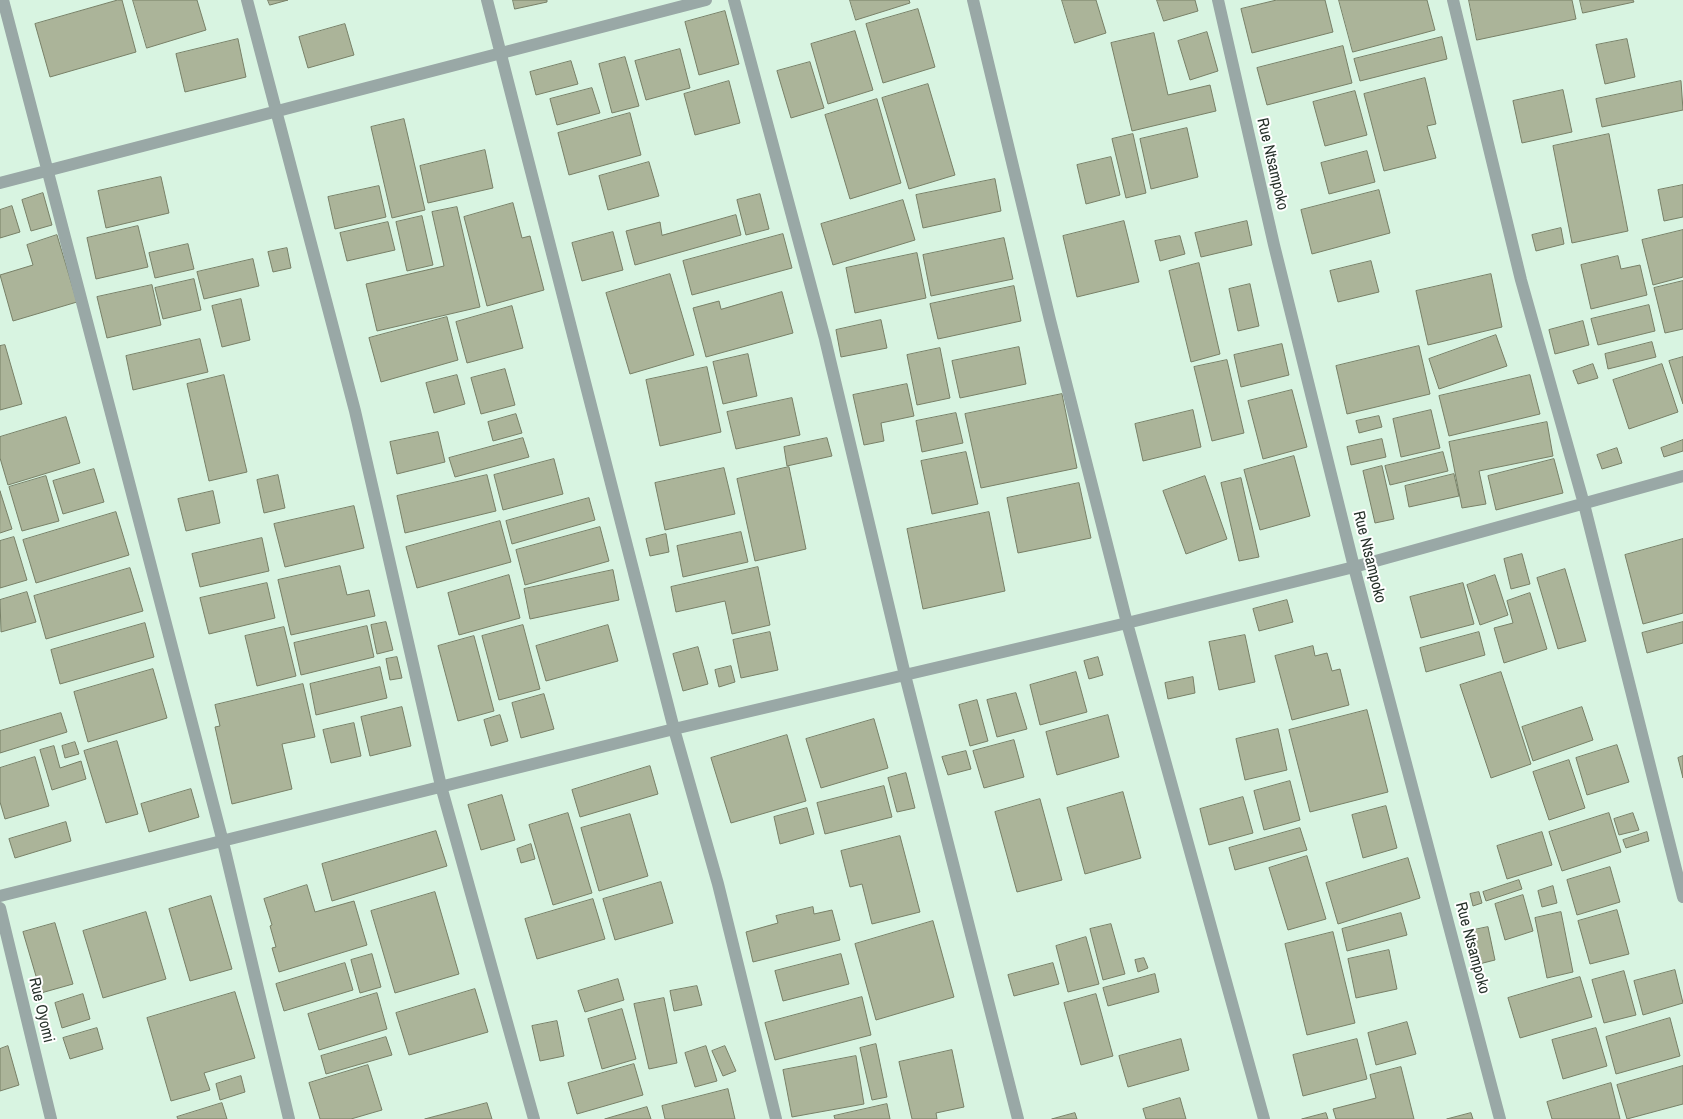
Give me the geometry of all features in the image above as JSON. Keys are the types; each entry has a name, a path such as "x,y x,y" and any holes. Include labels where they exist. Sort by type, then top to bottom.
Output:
{"street":[{"path":"3,0 223,842 289,1119"},
{"path":"246,0 355,412 442,786 534,1119"},
{"path":"487,0 674,729 718,884 776,1119"},
{"path":"0,183 706,0"},
{"path":"734,0 824,339 905,675 1018,1119"},
{"path":"973,0 1050,320 1127,623 1264,1119"},
{"name":"Rue Ntsampoko","path":"1218,0 1274,245 1354,567 1500,1119"},
{"path":"1453,0 1521,280 1584,504 1683,897"},
{"path":"0,896 674,729 1127,623 1354,567 1683,476"},
{"name":"Rue Oyomi","path":"0,908 51,1119"}],"building":[{"path":"122,0 136,52 50,77 35,24"},
{"path":"133,0 197,0 206,30 147,48"},
{"path":"268,0 288,0 270,5"},
{"path":"513,0 547,0 547,2 515,9"},
{"path":"850,0 909,0 910,3 856,20"},
{"path":"1062,0 1096,0 1106,33 1075,43"},
{"path":"1157,0 1195,0 1198,11 1164,21"},
{"path":"1277,0 1325,0 1333,32 1252,53 1241,9"},
{"path":"1339,0 1427,0 1435,30 1353,52"},
{"path":"1469,0 1572,0 1576,19 1477,40"},
{"path":"1580,0 1633,0 1634,2 1583,13"},
{"path":"918,9 935,67 883,83 866,24"},
{"path":"725,11 739,64 699,75 685,22"},
{"path":"345,24 354,55 308,68 299,37"},
{"path":"855,31 873,90 828,104 811,44"},
{"path":"1207,32 1218,71 1190,80 1178,41"},
{"path":"1154,33 1168,95 1210,85 1216,111 1132,131 1111,43"},
{"path":"1442,37 1447,59 1360,81 1354,59"},
{"path":"238,39 246,77 185,92 176,54"},
{"path":"1627,39 1635,77 1605,84 1596,45"},
{"path":"1343,46 1352,83 1267,105 1257,68"},
{"path":"680,49 690,88 646,100 635,61"},
{"path":"625,57 639,106 612,113 599,64"},
{"path":"571,61 578,84 536,95 530,72"},
{"path":"810,62 824,108 791,118 777,71"},
{"path":"1425,78 1436,124 1427,126 1436,158 1384,171 1364,94"},
{"path":"729,81 740,123 695,135 684,94"},
{"path":"1681,81 1683,110 1602,127 1596,99"},
{"path":"928,84 955,175 909,189 882,98"},
{"path":"592,88 600,113 557,125 550,99"},
{"path":"1563,90 1572,132 1522,143 1513,101"},
{"path":"1355,91 1367,135 1325,146 1313,102"},
{"path":"877,99 901,183 850,199 825,115"},
{"path":"630,113 641,155 569,175 558,133"},
{"path":"404,119 425,210 392,218 371,127"},
{"path":"1187,128 1198,177 1151,189 1140,139"},
{"path":"1133,134 1146,193 1126,198 1112,139"},
{"path":"1609,134 1628,231 1572,243 1553,146"},
{"path":"485,150 493,188 428,203 420,166"},
{"path":"1367,151 1375,182 1329,194 1321,163"},
{"path":"1111,157 1120,195 1086,204 1077,165"},
{"path":"649,162 659,196 608,210 599,176"},
{"path":"161,177 169,213 106,228 98,191"},
{"path":"995,179 1001,211 923,228 916,195"},
{"path":"1683,185 1683,217 1664,221 1658,190"},
{"path":"379,186 386,217 335,229 328,197"},
{"path":"1379,190 1390,233 1312,254 1301,210"},
{"path":"43,193 52,225 31,231 22,200"},
{"path":"760,194 769,229 746,235 737,200"},
{"path":"903,200 915,240 833,265 821,224"},
{"path":"513,203 522,238 530,236 544,290 487,306 464,217"},
{"path":"12,206 20,232 0,238 0,210"},
{"path":"457,207 480,307 377,331 366,284 444,266 432,212"},
{"path":"736,215 741,235 635,265 626,231 660,222 662,235"},
{"path":"422,216 433,265 407,271 396,222"},
{"path":"1124,221 1139,282 1077,297 1063,236"},
{"path":"1247,221 1252,245 1201,257 1195,233"},
{"path":"388,222 395,250 347,261 340,233"},
{"path":"138,226 148,267 96,279 87,238"},
{"path":"1561,228 1564,244 1536,251 1532,235"},
{"path":"1683,230 1683,277 1653,285 1642,240"},
{"path":"613,232 623,270 582,281 572,243"},
{"path":"783,234 792,268 692,295 683,261"},
{"path":"57,235 77,302 13,321 0,275 33,265 27,245"},
{"path":"1180,236 1185,254 1160,261 1155,241"},
{"path":"1004,238 1013,279 931,296 923,255"},
{"path":"188,244 194,269 155,278 149,253"},
{"path":"287,248 291,268 273,272 268,252"},
{"path":"917,253 926,298 855,313 846,268"},
{"path":"1618,256 1621,269 1640,265 1647,295 1591,309 1581,265"},
{"path":"253,259 259,286 204,299 197,272"},
{"path":"1371,261 1379,292 1338,302 1330,271"},
{"path":"1199,263 1220,354 1191,362 1169,271"},
{"path":"670,274 694,355 630,374 606,293"},
{"path":"1491,274 1502,327 1428,345 1416,291"},
{"path":"194,279 201,310 163,319 155,288"},
{"path":"1683,281 1683,329 1665,333 1654,288"},
{"path":"1250,284 1259,326 1238,331 1229,289"},
{"path":"152,285 161,325 107,338 97,297"},
{"path":"1014,286 1021,321 938,339 930,304"},
{"path":"782,292 793,333 706,357 693,308 719,301 721,309"},
{"path":"241,299 250,340 222,347 212,306"},
{"path":"1649,305 1655,331 1598,345 1591,319"},
{"path":"512,306 523,348 467,363 456,322"},
{"path":"447,317 458,360 381,382 369,338"},
{"path":"881,320 887,348 841,357 836,330"},
{"path":"1583,321 1589,345 1555,354 1549,330"},
{"path":"1496,335 1507,366 1439,389 1429,359"},
{"path":"200,339 208,372 133,390 126,356"},
{"path":"1652,342 1656,357 1608,369 1605,354"},
{"path":"1282,344 1289,375 1241,387 1234,355"},
{"path":"5,345 22,404 0,410 0,346"},
{"path":"1419,346 1430,394 1347,414 1336,366"},
{"path":"1019,347 1026,384 960,398 952,361"},
{"path":"940,348 950,398 917,405 907,355"},
{"path":"748,354 757,396 723,404 713,362"},
{"path":"1683,357 1683,404 1669,361"},
{"path":"1227,360 1244,433 1212,441 1194,367"},
{"path":"1593,364 1598,378 1578,384 1573,371"},
{"path":"1662,364 1678,412 1629,429 1613,380"},
{"path":"707,367 721,432 660,446 646,380"},
{"path":"505,369 515,405 481,414 471,378"},
{"path":"224,375 247,472 209,481 187,384"},
{"path":"457,375 465,404 434,413 426,383"},
{"path":"1530,375 1540,414 1449,436 1439,396"},
{"path":"907,384 914,416 881,423 884,441 864,445 853,395"},
{"path":"1292,390 1307,447 1263,459 1248,401"},
{"path":"1062,394 1077,468 981,488 965,414"},
{"path":"792,398 800,435 736,449 727,412"},
{"path":"1193,410 1201,447 1143,461 1135,424"},
{"path":"1431,410 1440,448 1401,457 1393,419"},
{"path":"956,413 963,443 922,452 916,421"},
{"path":"516,414 522,433 493,441 488,422"},
{"path":"1379,416 1382,427 1359,433 1356,421"},
{"path":"66,417 80,463 8,485 0,458 0,437"},
{"path":"1547,422 1553,456 1479,471 1486,504 1462,508 1449,442"},
{"path":"438,432 445,462 397,474 390,442"},
{"path":"523,438 529,457 455,477 449,458"},
{"path":"827,438 832,456 787,466 784,447"},
{"path":"1382,439 1386,457 1351,465 1347,447"},
{"path":"1683,440 1683,451 1664,457 1661,448"},
{"path":"1617,448 1622,463 1602,469 1597,455"},
{"path":"966,452 978,504 932,514 921,461"},
{"path":"1443,452 1448,471 1390,485 1385,466"},
{"path":"1294,456 1310,516 1260,530 1244,470"},
{"path":"554,459 563,494 503,510 494,475"},
{"path":"1554,459 1563,493 1496,510 1488,476"},
{"path":"1382,466 1394,519 1375,523 1363,471"},
{"path":"789,467 806,549 755,561 737,479"},
{"path":"724,468 735,514 665,530 655,483"},
{"path":"94,469 104,502 63,514 53,481"},
{"path":"1454,474 1459,496 1409,507 1405,486"},
{"path":"278,475 285,508 264,513 257,480"},
{"path":"487,475 496,511 405,533 397,496"},
{"path":"46,476 59,521 22,531 9,487"},
{"path":"1205,476 1227,539 1186,554 1163,491"},
{"path":"1241,478 1259,557 1239,561 1221,483"},
{"path":"1079,483 1091,538 1018,553 1007,498"},
{"path":"0,491 12,529 0,533"},
{"path":"213,491 220,523 186,531 178,499"},
{"path":"589,498 595,520 512,544 506,521"},
{"path":"354,506 364,548 285,567 274,524"},
{"path":"116,512 129,555 36,583 23,540"},
{"path":"989,512 1005,591 923,609 907,529"},
{"path":"500,521 511,562 417,588 406,547"},
{"path":"600,527 609,561 525,585 516,550"},
{"path":"741,532 748,562 683,577 677,546"},
{"path":"666,534 669,552 650,556 646,539"},
{"path":"14,537 27,580 0,588 0,541"},
{"path":"262,538 269,571 200,587 192,554"},
{"path":"1683,539 1683,613 1643,624 1625,555"},
{"path":"1522,554 1530,584 1511,589 1504,559"},
{"path":"340,566 347,595 369,590 375,616 291,635 278,580"},
{"path":"758,567 770,625 732,634 725,601 676,612 671,587"},
{"path":"130,568 143,611 46,639 34,596"},
{"path":"1565,569 1586,641 1558,649 1537,578"},
{"path":"613,570 619,600 530,619 524,589"},
{"path":"509,575 520,618 459,635 448,593"},
{"path":"1495,575 1508,615 1480,625 1467,585"},
{"path":"267,583 275,618 209,634 200,598"},
{"path":"1463,583 1474,624 1421,638 1410,597"},
{"path":"27,592 36,622 1,632 0,600"},
{"path":"1530,593 1547,649 1504,663 1494,628 1513,623 1507,601"},
{"path":"1287,600 1293,622 1259,631 1253,609"},
{"path":"386,622 393,650 377,654 371,625"},
{"path":"1683,622 1683,643 1647,653 1642,633"},
{"path":"145,623 154,657 60,684 51,650"},
{"path":"523,625 540,689 499,700 482,636"},
{"path":"608,625 618,661 546,681 536,646"},
{"path":"367,626 374,657 301,675 294,643"},
{"path":"284,627 296,676 257,686 245,636"},
{"path":"770,632 778,670 741,678 733,640"},
{"path":"1479,632 1485,655 1426,672 1420,648"},
{"path":"1245,635 1255,682 1219,690 1209,642"},
{"path":"474,636 494,711 458,721 438,646"},
{"path":"1313,646 1315,656 1327,653 1332,671 1340,669 1349,705 1292,720 1275,656"},
{"path":"698,647 708,684 683,691 673,654"},
{"path":"397,657 402,678 390,680 386,659"},
{"path":"1098,657 1103,675 1089,679 1084,661"},
{"path":"731,666 735,682 719,687 715,670"},
{"path":"380,667 387,698 316,715 310,684"},
{"path":"153,669 167,718 88,742 74,692"},
{"path":"1076,672 1087,712 1040,725 1030,685"},
{"path":"1501,672 1531,764 1491,778 1460,685"},
{"path":"1193,677 1195,693 1168,699 1165,683"},
{"path":"303,684 315,737 282,744 292,789 232,804 215,727 220,726 215,705"},
{"path":"1016,693 1027,729 997,737 987,700"},
{"path":"544,694 554,729 521,738 512,703"},
{"path":"977,700 988,741 970,746 959,705"},
{"path":"402,707 411,746 370,756 361,717"},
{"path":"1582,707 1593,740 1533,761 1522,727"},
{"path":"1367,710 1388,792 1310,812 1289,730"},
{"path":"61,713 67,732 0,753 0,731"},
{"path":"500,715 508,741 491,746 484,720"},
{"path":"1108,715 1119,757 1057,775 1046,732"},
{"path":"874,719 888,768 821,788 806,739"},
{"path":"354,723 361,756 331,763 323,730"},
{"path":"1278,729 1287,770 1245,780 1236,739"},
{"path":"787,735 806,801 731,823 711,758"},
{"path":"1014,740 1024,777 984,788 973,751"},
{"path":"117,741 138,814 106,823 84,751"},
{"path":"75,742 79,754 65,758 62,746"},
{"path":"1617,745 1629,782 1587,795 1576,758"},
{"path":"54,746 60,768 81,761 86,779 52,790 40,750"},
{"path":"966,751 971,769 948,775 942,757"},
{"path":"1683,756 1683,778 1678,758"},
{"path":"35,757 49,806 5,819 0,802 0,768"},
{"path":"1569,760 1585,808 1549,820 1533,772"},
{"path":"650,766 658,794 580,817 572,790"},
{"path":"906,773 915,808 897,812 888,778"},
{"path":"1290,781 1300,820 1264,830 1254,791"},
{"path":"884,786 892,817 825,834 817,803"},
{"path":"191,789 199,817 149,832 141,804"},
{"path":"1123,792 1141,858 1085,874 1067,808"},
{"path":"502,795 515,840 481,850 468,805"},
{"path":"1243,797 1253,833 1209,845 1200,809"},
{"path":"1040,799 1062,880 1017,892 995,812"},
{"path":"1386,806 1397,848 1363,858 1352,815"},
{"path":"807,808 814,834 780,844 774,817"},
{"path":"568,813 592,893 553,905 529,825"},
{"path":"1609,813 1621,852 1562,871 1549,832"},
{"path":"1633,813 1639,830 1619,835 1614,819"},
{"path":"630,814 648,876 599,891 581,828"},
{"path":"66,822 71,841 15,858 9,839"},
{"path":"1300,828 1307,850 1235,870 1229,848"},
{"path":"436,831 447,866 332,901 322,864"},
{"path":"1542,832 1552,865 1507,879 1497,846"},
{"path":"1647,832 1649,841 1626,848 1623,840"},
{"path":"900,836 920,912 872,924 862,884 850,887 841,851"},
{"path":"531,844 535,859 521,863 517,849"},
{"path":"1307,856 1326,919 1288,930 1269,868"},
{"path":"1408,858 1420,898 1338,924 1326,883"},
{"path":"1610,867 1620,902 1577,915 1567,880"},
{"path":"1519,880 1522,889 1486,901 1483,892"},
{"path":"661,882 673,923 615,940 603,899"},
{"path":"307,885 315,912 354,901 367,945 279,972 272,948 276,947 270,926 272,925 264,899"},
{"path":"1553,886 1557,903 1542,907 1538,891"},
{"path":"435,892 459,974 395,993 371,911"},
{"path":"1479,892 1482,903 1473,906 1470,894"},
{"path":"1523,895 1533,931 1505,940 1495,904"},
{"path":"211,896 232,969 190,981 169,909"},
{"path":"593,899 605,939 537,959 525,919"},
{"path":"813,907 814,914 832,910 840,940 753,962 746,932 778,923 776,916"},
{"path":"1617,910 1629,954 1590,964 1578,921"},
{"path":"146,912 166,979 103,998 83,931"},
{"path":"1561,912 1573,972 1547,978 1535,918"},
{"path":"1401,913 1407,935 1347,951 1342,929"},
{"path":"933,921 954,997 876,1020 855,944"},
{"path":"55,923 73,984 41,993 23,932"},
{"path":"1111,924 1125,974 1103,980 1090,929"},
{"path":"1488,927 1495,960 1471,966 1464,932"},
{"path":"1333,932 1355,1023 1307,1035 1285,944"},
{"path":"1086,937 1099,984 1068,992 1056,946"},
{"path":"1389,950 1397,989 1356,998 1348,959"},
{"path":"372,954 381,987 360,993 351,960"},
{"path":"841,954 849,984 783,1001 775,971"},
{"path":"1144,958 1148,968 1138,972 1135,960"},
{"path":"345,963 353,990 284,1011 276,984"},
{"path":"1053,963 1059,984 1014,996 1008,975"},
{"path":"1675,970 1683,1003 1643,1015 1634,981"},
{"path":"1624,971 1636,1015 1604,1023 1592,980"},
{"path":"1155,974 1159,992 1108,1006 1103,988"},
{"path":"1580,977 1592,1017 1520,1038 1508,998"},
{"path":"618,979 624,1000 585,1012 578,991"},
{"path":"697,986 702,1005 674,1011 670,991"},
{"path":"475,989 488,1032 409,1055 396,1013"},
{"path":"235,992 255,1058 204,1073 210,1090 171,1101 147,1018"},
{"path":"377,993 387,1029 319,1050 308,1014"},
{"path":"83,994 90,1019 62,1028 55,1003"},
{"path":"1096,994 1113,1056 1081,1065 1064,1003"},
{"path":"862,997 871,1035 775,1060 765,1023"},
{"path":"664,998 677,1063 649,1069 634,1004"},
{"path":"622,1009 636,1059 602,1069 588,1019"},
{"path":"1670,1018 1680,1056 1616,1074 1606,1037"},
{"path":"557,1021 564,1056 540,1061 532,1026"},
{"path":"1407,1022 1416,1054 1376,1065 1368,1033"},
{"path":"97,1028 103,1049 70,1059 63,1038"},
{"path":"1596,1028 1607,1066 1563,1079 1552,1040"},
{"path":"386,1037 392,1055 326,1074 321,1056"},
{"path":"1181,1039 1189,1070 1128,1087 1119,1056"},
{"path":"1357,1039 1367,1079 1303,1096 1293,1055"},
{"path":"876,1044 887,1097 872,1100 860,1048"},
{"path":"8,1046 19,1085 0,1091 0,1049"},
{"path":"706,1046 717,1081 695,1087 685,1053"},
{"path":"725,1046 736,1071 723,1076 712,1051"},
{"path":"952,1050 964,1107 936,1113 937,1119 912,1119 899,1062"},
{"path":"856,1056 864,1104 792,1117 783,1070"},
{"path":"634,1064 643,1095 577,1114 568,1083"},
{"path":"368,1065 382,1110 351,1119 320,1119 309,1083"},
{"path":"1683,1066 1683,1104 1627,1119 1617,1085"},
{"path":"1401,1067 1414,1119 1336,1119 1333,1109 1376,1098 1370,1075"},
{"path":"241,1076 245,1092 220,1100 216,1084"},
{"path":"1611,1083 1620,1119 1552,1119 1547,1102"},
{"path":"728,1089 735,1119 665,1119 662,1106"},
{"path":"1180,1098 1186,1119 1146,1119 1143,1109"},
{"path":"222,1103 227,1119 178,1119 177,1117"},
{"path":"487,1103 492,1119 425,1119"},
{"path":"887,1104 890,1119 835,1119 834,1116"},
{"path":"647,1107 651,1119 605,1119"},
{"path":"1075,1113 1077,1119 1052,1119"},
{"path":"1326,1113 1328,1119 1302,1119"},
{"path":"1471,1113 1473,1119 1447,1119"}]}
